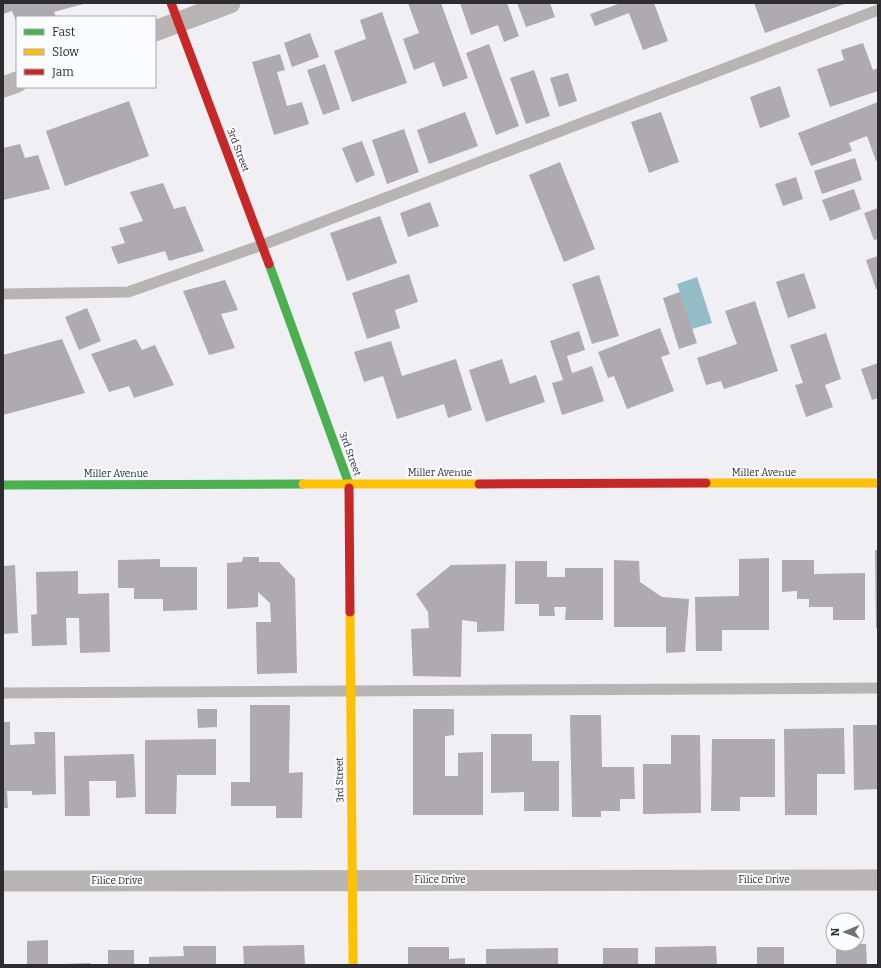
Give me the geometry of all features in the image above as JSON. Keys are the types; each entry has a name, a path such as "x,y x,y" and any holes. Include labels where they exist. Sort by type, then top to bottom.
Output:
{"street":[{"name":"3rd Street","path":"171,3 262,245 349,484 353,965"},
{"path":"156,32 230,3"},
{"path":"3,87 16,82"},
{"name":"Miller Avenue","path":"3,485 878,483"},
{"name":"Filice Drive","path":"3,881 878,880"}],"lane":[{"path":"3,294 128,292 262,245 878,10"},
{"path":"3,693 878,688"}],"water":[{"path":"697,277 712,323 692,329 677,284"}],"building":[{"path":"3,3 87,3 54,12 56,16 16,16 16,21 12,11 3,14"},
{"path":"408,3 441,3 468,78 443,87 434,62 414,70 403,39 419,33"},
{"path":"460,3 507,3 519,36 504,42 498,25 471,35"},
{"path":"517,3 550,3 555,17 526,27"},
{"path":"621,3 654,3 668,41 643,50 629,13 595,26 590,14"},
{"path":"754,3 847,3 765,33"},
{"path":"382,12 407,83 352,102 334,51 366,39 360,20"},
{"path":"310,33 319,57 292,67 284,43"},
{"path":"863,43 873,70 878,68 878,91 830,107 817,69 844,60 841,50"},
{"path":"489,44 519,126 496,135 466,53"},
{"path":"280,54 285,70 277,72 287,106 302,102 309,124 274,135 252,62"},
{"path":"325,64 340,109 323,115 307,70"},
{"path":"534,70 550,116 526,124 510,78"},
{"path":"568,73 577,101 559,107 550,78"},
{"path":"780,86 790,117 760,128 750,97"},
{"path":"129,101 149,156 65,186 46,131"},
{"path":"878,102 878,160 876,161 867,136 849,143 852,151 811,166 798,133"},
{"path":"465,112 478,146 429,164 417,130"},
{"path":"661,112 679,162 649,173 631,122"},
{"path":"404,129 419,172 387,184 372,140"},
{"path":"362,141 375,175 356,183 342,148"},
{"path":"20,144 25,158 38,155 50,189 3,200 3,148"},
{"path":"855,158 862,180 822,194 814,171"},
{"path":"560,162 595,249 564,262 529,175"},
{"path":"796,177 803,199 783,206 775,184"},
{"path":"163,183 174,209 185,206 204,251 169,261 165,251 118,264 111,247 125,243 119,228 143,221 130,192"},
{"path":"854,189 861,209 830,221 822,200"},
{"path":"430,202 439,226 408,237 400,213"},
{"path":"878,208 878,239 874,240 864,213"},
{"path":"380,216 397,263 347,281 330,233"},
{"path":"878,256 878,289 876,289 866,260"},
{"path":"804,273 816,308 788,318 776,282"},
{"path":"409,274 418,302 395,310 400,328 367,339 352,293"},
{"path":"599,275 619,336 592,344 572,284"},
{"path":"225,280 238,310 221,314 235,348 209,355 183,291"},
{"path":"680,292 697,343 679,349 663,298"},
{"path":"755,301 778,371 724,389 721,381 706,385 697,358 737,344 725,311"},
{"path":"87,308 101,341 79,350 65,317"},
{"path":"660,328 670,354 661,357 674,391 627,409 614,376 608,378 598,352"},
{"path":"579,331 585,350 567,356 572,373 592,366 604,401 562,415 552,383 563,380 550,341"},
{"path":"826,333 841,379 825,385 833,407 806,417 795,385 803,383 790,345"},
{"path":"62,339 85,393 3,415 3,355"},
{"path":"136,339 142,350 155,345 174,385 134,398 129,386 109,392 91,354"},
{"path":"391,341 402,376 456,359 472,410 448,418 444,404 397,419 383,376 364,382 354,352"},
{"path":"502,359 510,384 536,375 545,402 486,422 469,370"},
{"path":"878,363 878,398 872,400 861,369"},
{"path":"875,550 878,550 878,628 876,628"},
{"path":"243,557 259,557 259,562 279,562 295,579 297,673 257,674 256,622 271,622 270,603 258,592 258,607 227,609 227,563 242,562"},
{"path":"769,558 769,630 722,630 722,651 696,651 695,597 739,596 739,559"},
{"path":"160,559 160,567 197,567 197,610 163,611 163,599 134,599 134,588 118,588 118,560"},
{"path":"614,560 639,561 640,582 662,597 689,599 685,652 666,653 666,627 614,627"},
{"path":"782,560 814,560 814,574 865,573 865,620 833,620 833,607 809,607 809,599 797,599 797,591 782,592"},
{"path":"515,561 547,561 547,577 565,577 565,568 603,568 603,620 565,620 566,607 554,607 555,616 539,616 539,604 515,604"},
{"path":"506,564 504,631 477,632 477,622 462,620 461,677 413,676 411,629 429,628 428,612 416,594 451,565"},
{"path":"15,565 18,633 3,634 3,566"},
{"path":"78,571 78,594 109,593 110,652 80,653 79,618 66,618 67,645 32,646 31,615 37,614 36,572"},
{"path":"250,705 290,705 289,773 303,772 302,818 276,818 276,806 231,806 231,782 250,782"},
{"path":"197,709 217,709 217,727 198,728"},
{"path":"413,709 454,709 454,735 445,736 445,776 458,776 458,753 483,752 483,815 413,815"},
{"path":"570,715 601,715 602,767 634,767 635,799 620,799 620,811 601,811 601,817 572,817"},
{"path":"3,722 10,722 10,745 35,744 34,732 55,732 56,794 32,795 32,791 7,791 8,808 3,808"},
{"path":"853,725 878,725 878,789 854,790"},
{"path":"844,728 845,774 817,774 817,815 785,815 784,729"},
{"path":"491,734 532,734 532,761 559,761 559,811 524,811 524,792 491,793"},
{"path":"671,735 700,735 701,813 643,814 643,764 671,764"},
{"path":"216,739 216,775 177,775 176,814 145,814 145,740"},
{"path":"712,739 775,739 775,797 740,797 740,811 711,811"},
{"path":"134,754 136,797 116,798 116,781 89,781 90,816 65,816 64,756"},
{"path":"48,940 48,965 27,965 27,941"},
{"path":"866,944 867,965 836,965 836,952 865,952"},
{"path":"304,945 305,965 244,965 243,946"},
{"path":"183,946 216,946 216,965 149,965 149,957 184,956"},
{"path":"716,946 717,965 655,965 655,947"},
{"path":"408,947 449,947 449,959 465,958 465,965 408,965"},
{"path":"757,947 784,947 784,965 757,965"},
{"path":"558,948 558,965 486,965 486,949"},
{"path":"603,948 638,948 638,965 603,965"},
{"path":"108,950 134,950 134,965 108,965"},
{"path":"90,963 90,965 65,965 65,964"}],"traffic: fast":[{"path":"269,264 349,484 349,488"},
{"path":"3,485 303,484"}],"traffic: slow":[{"path":"706,483 878,483"},
{"path":"303,484 479,484"},
{"path":"350,612 353,965"}],"traffic: jam":[{"path":"171,3 269,264"},
{"path":"479,484 706,483"},
{"path":"349,488 350,612"}]}
